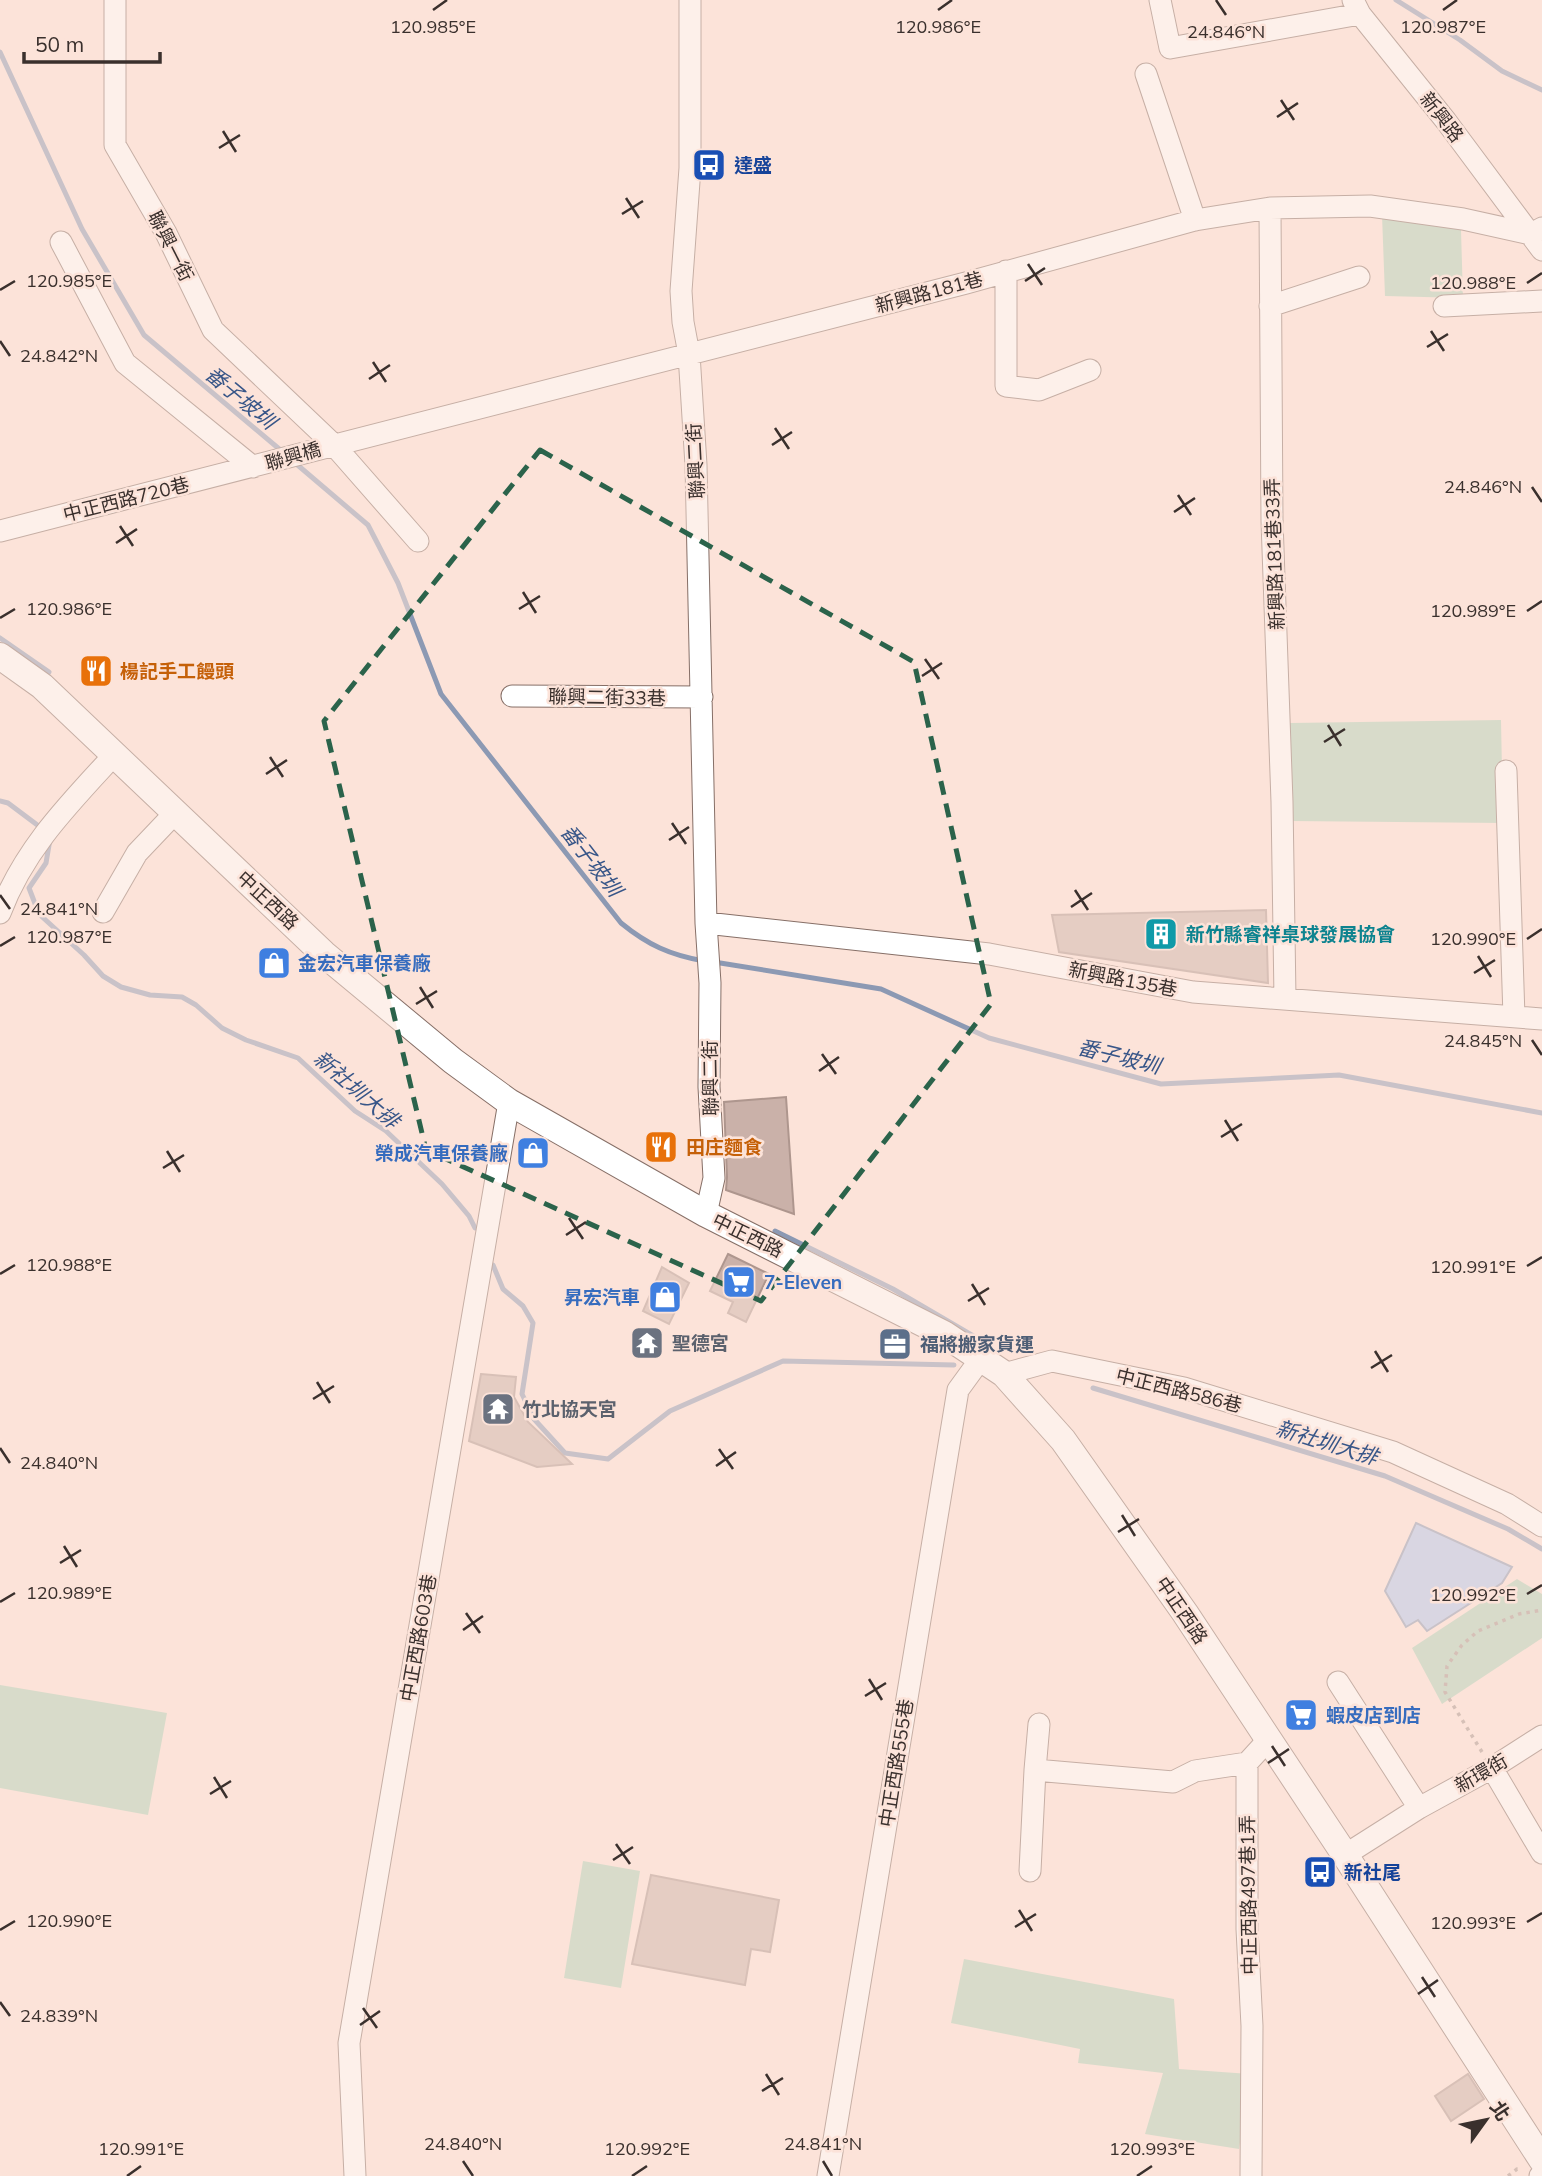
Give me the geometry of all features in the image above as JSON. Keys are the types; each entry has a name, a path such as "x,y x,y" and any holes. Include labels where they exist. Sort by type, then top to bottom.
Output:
{"main road":[{"name":"中正西路","path":"0,656 42,686 324,954 453,1061 509,1102 706,1214 909,1314 982,1357 1004,1374 1063,1440 1185,1614 1542,2160"}],"street":[{"name":"聯興一街","path":"115,0 115,145 166,233 213,330 333,444 418,541"},
{"name":"聯興二街","path":"690,0 690,168 681,291 689,354 696,465 706,923 710,983 709,1087 714,1178 706,1214"},
{"path":"1160,0 1170,48 1356,7"},
{"name":"新興路","path":"1356,7 1538,237"},
{"path":"1146,74 1195,220"},
{"name":"新興路181巷","path":"333,444 689,354 1195,220 1270,208 1370,206 1463,219 1538,237"},
{"name":"新興路181巷33弄","path":"1270,208 1272,522 1282,802 1285,998"},
{"path":"61,242 125,363 253,467"},
{"path":"1006,271 1006,386 1039,390 1090,370"},
{"path":"1270,306 1359,277"},
{"path":"1444,306 1542,301"},
{"name":"聯興橋","path":"253,467 333,444"},
{"name":"中正西路720巷","path":"0,531 253,467"},
{"name":"聯興二街33巷","path":"512,696 702,697"},
{"path":"0,913 37,842 114,755"},
{"path":"1506,771 1514,1017"},
{"path":"103,912 137,853 175,813"},
{"name":"新興路135巷","path":"706,923 989,954 1193,992 1542,1019"},
{"name":"中正西路603巷","path":"355,2176 349,2043 509,1102"},
{"name":"中正西路555巷","path":"828,2176 958,1390 982,1357"},
{"name":"中正西路586巷","path":"1004,1374 1052,1361 1184,1388 1393,1452 1507,1504 1542,1526"},
{"path":"1338,1682 1419,1808"},
{"path":"1030,1871 1039,1724"},
{"name":"新環街","path":"1345,1855 1542,1736"},
{"path":"1035,1770 1173,1782 1195,1771 1247,1763 1268,1740"},
{"name":"中正西路497巷1弄","path":"1247,1763 1247,1929 1252,2026 1251,2176"},
{"path":"1492,1768 1542,1853"}],"path":[{"path":"1492,1768 1445,1692 1447,1666 1462,1645 1479,1632 1519,1614 1542,1610"}],"highlighted area":[{"path":"540,450 914,662 991,1004 761,1301 426,1150 324,721"}],"green space":[{"path":"1382,215 1461,230 1463,298 1385,296"},
{"path":"1501,720 1503,823 1290,821 1290,723"},
{"path":"1517,1579 1542,1594 1542,1638 1442,1704 1412,1648"},
{"path":"0,1685 167,1713 148,1815 0,1788"},
{"path":"583,1861 640,1871 621,1988 564,1978"},
{"path":"964,1959 1174,1999 1179,2069 1250,2074 1239,2149 1145,2134 1163,2073 1078,2063 1080,2049 951,2023"}],"water":[{"path":"1416,1523 1512,1567 1502,1583 1427,1631 1418,1620 1406,1627 1385,1591"}],"building":[{"name":"新竹縣睿祥桌球發展協會","path":"1266,910 1268,983 1059,952 1052,915"},
{"path":"786,1097 794,1214 726,1190 724,1102"},
{"name":"7-Eleven","path":"728,1254 769,1274 746,1322 728,1313 733,1302 710,1291"},
{"name":"昇宏汽車","path":"662,1267 689,1283 669,1324 643,1311"},
{"name":"竹北協天宮","path":"481,1374 516,1377 514,1397 528,1422 572,1464 537,1467 469,1441"},
{"path":"651,1875 779,1900 770,1952 751,1949 745,1985 632,1964"},
{"path":"1468,2074 1484,2099 1451,2121 1435,2096"}],"waterway":[{"path":"1396,0 1460,40 1502,71 1542,90"},
{"name":"番子坡圳","path":"0,52 82,229 144,335 284,453"},
{"name":"番子坡圳","path":"294,462 368,525 398,583 441,694 621,923 660,948 704,961"},
{"path":"0,638 49,672"},
{"name":"新社圳大排","path":"0,801 8,803 44,830"},
{"name":"新社圳大排","path":"50,839 46,863 29,888 39,914 103,976 121,987 150,995 182,997 196,1005 222,1028 246,1040 298,1058 355,1111 386,1131 442,1184 469,1216 475,1228"},
{"name":"番子坡圳","path":"714,962 881,989 989,1038 1161,1084 1339,1075 1542,1113"},
{"path":"775,1231 893,1289 987,1344"},
{"name":"新社圳大排","path":"493,1265 503,1289 523,1306 533,1323 522,1394 534,1419 565,1453 608,1459 670,1411 783,1361 954,1365"},
{"name":"新社圳大排","path":"1093,1388 1385,1476 1508,1529 1542,1549"}],"place":[{"name":"達盛","path":"709,165"},
{"name":"楊記手工饅頭","path":"96,671"},
{"name":"新竹縣睿祥桌球發展協會","path":"1161,934"},
{"name":"金宏汽車保養廠","path":"274,963"},
{"name":"田庄麵食","path":"661,1147"},
{"name":"榮成汽車保養廠","path":"533,1153"},
{"name":"7-Eleven","path":"739,1282"},
{"name":"昇宏汽車","path":"665,1297"},
{"name":"聖德宮","path":"647,1343"},
{"name":"福將搬家貨運","path":"895,1344"},
{"name":"竹北協天宮","path":"498,1409"},
{"name":"蝦皮店到店","path":"1301,1715"},
{"name":"新社尾","path":"1320,1872"}]}
